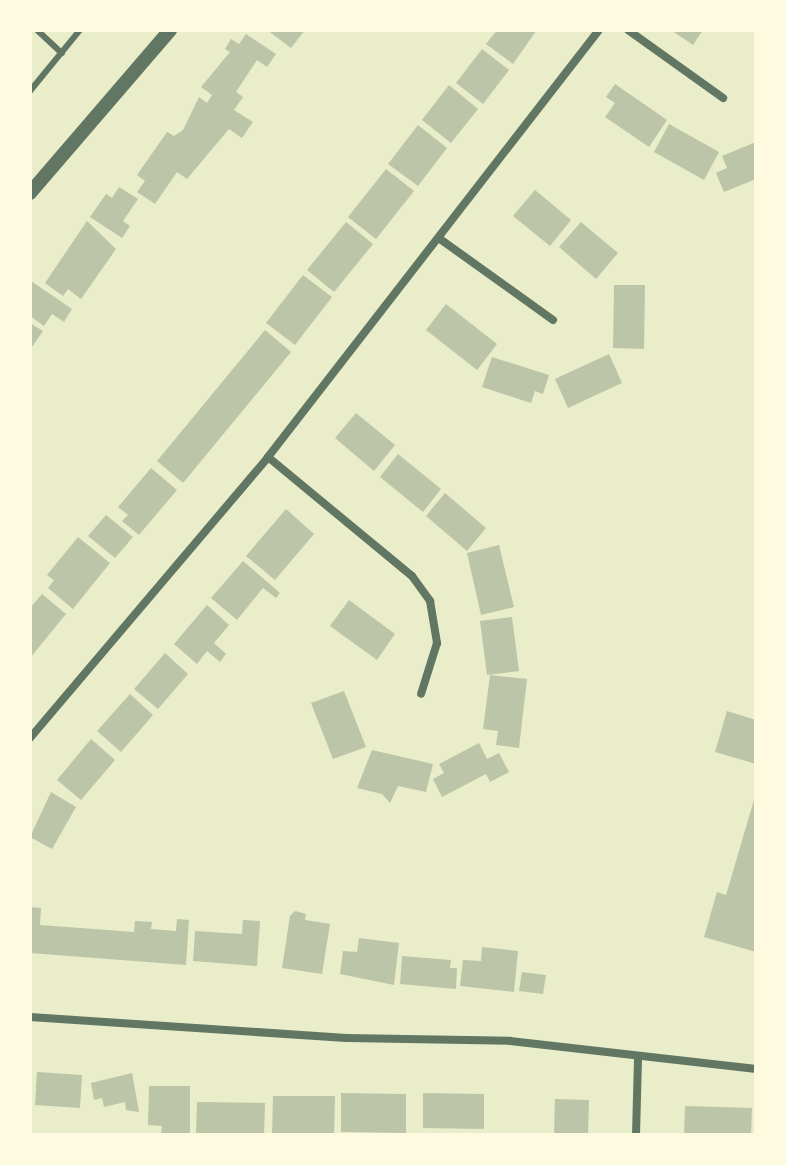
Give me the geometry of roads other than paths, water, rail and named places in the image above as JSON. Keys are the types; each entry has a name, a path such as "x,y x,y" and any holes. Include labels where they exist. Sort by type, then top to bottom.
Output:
{"street":[{"path":"30,193 170,30"},
{"path":"30,738 268,457 599,30"},
{"path":"628,30 723,98"},
{"path":"440,239 553,320"},
{"path":"268,457 412,576 430,601 437,643 421,694"},
{"path":"30,1017 346,1038 510,1041 638,1058 756,1069"},
{"path":"636,1135 638,1058"}],"lane":[{"path":"37,30 62,53"},
{"path":"30,89 80,30"}]}
